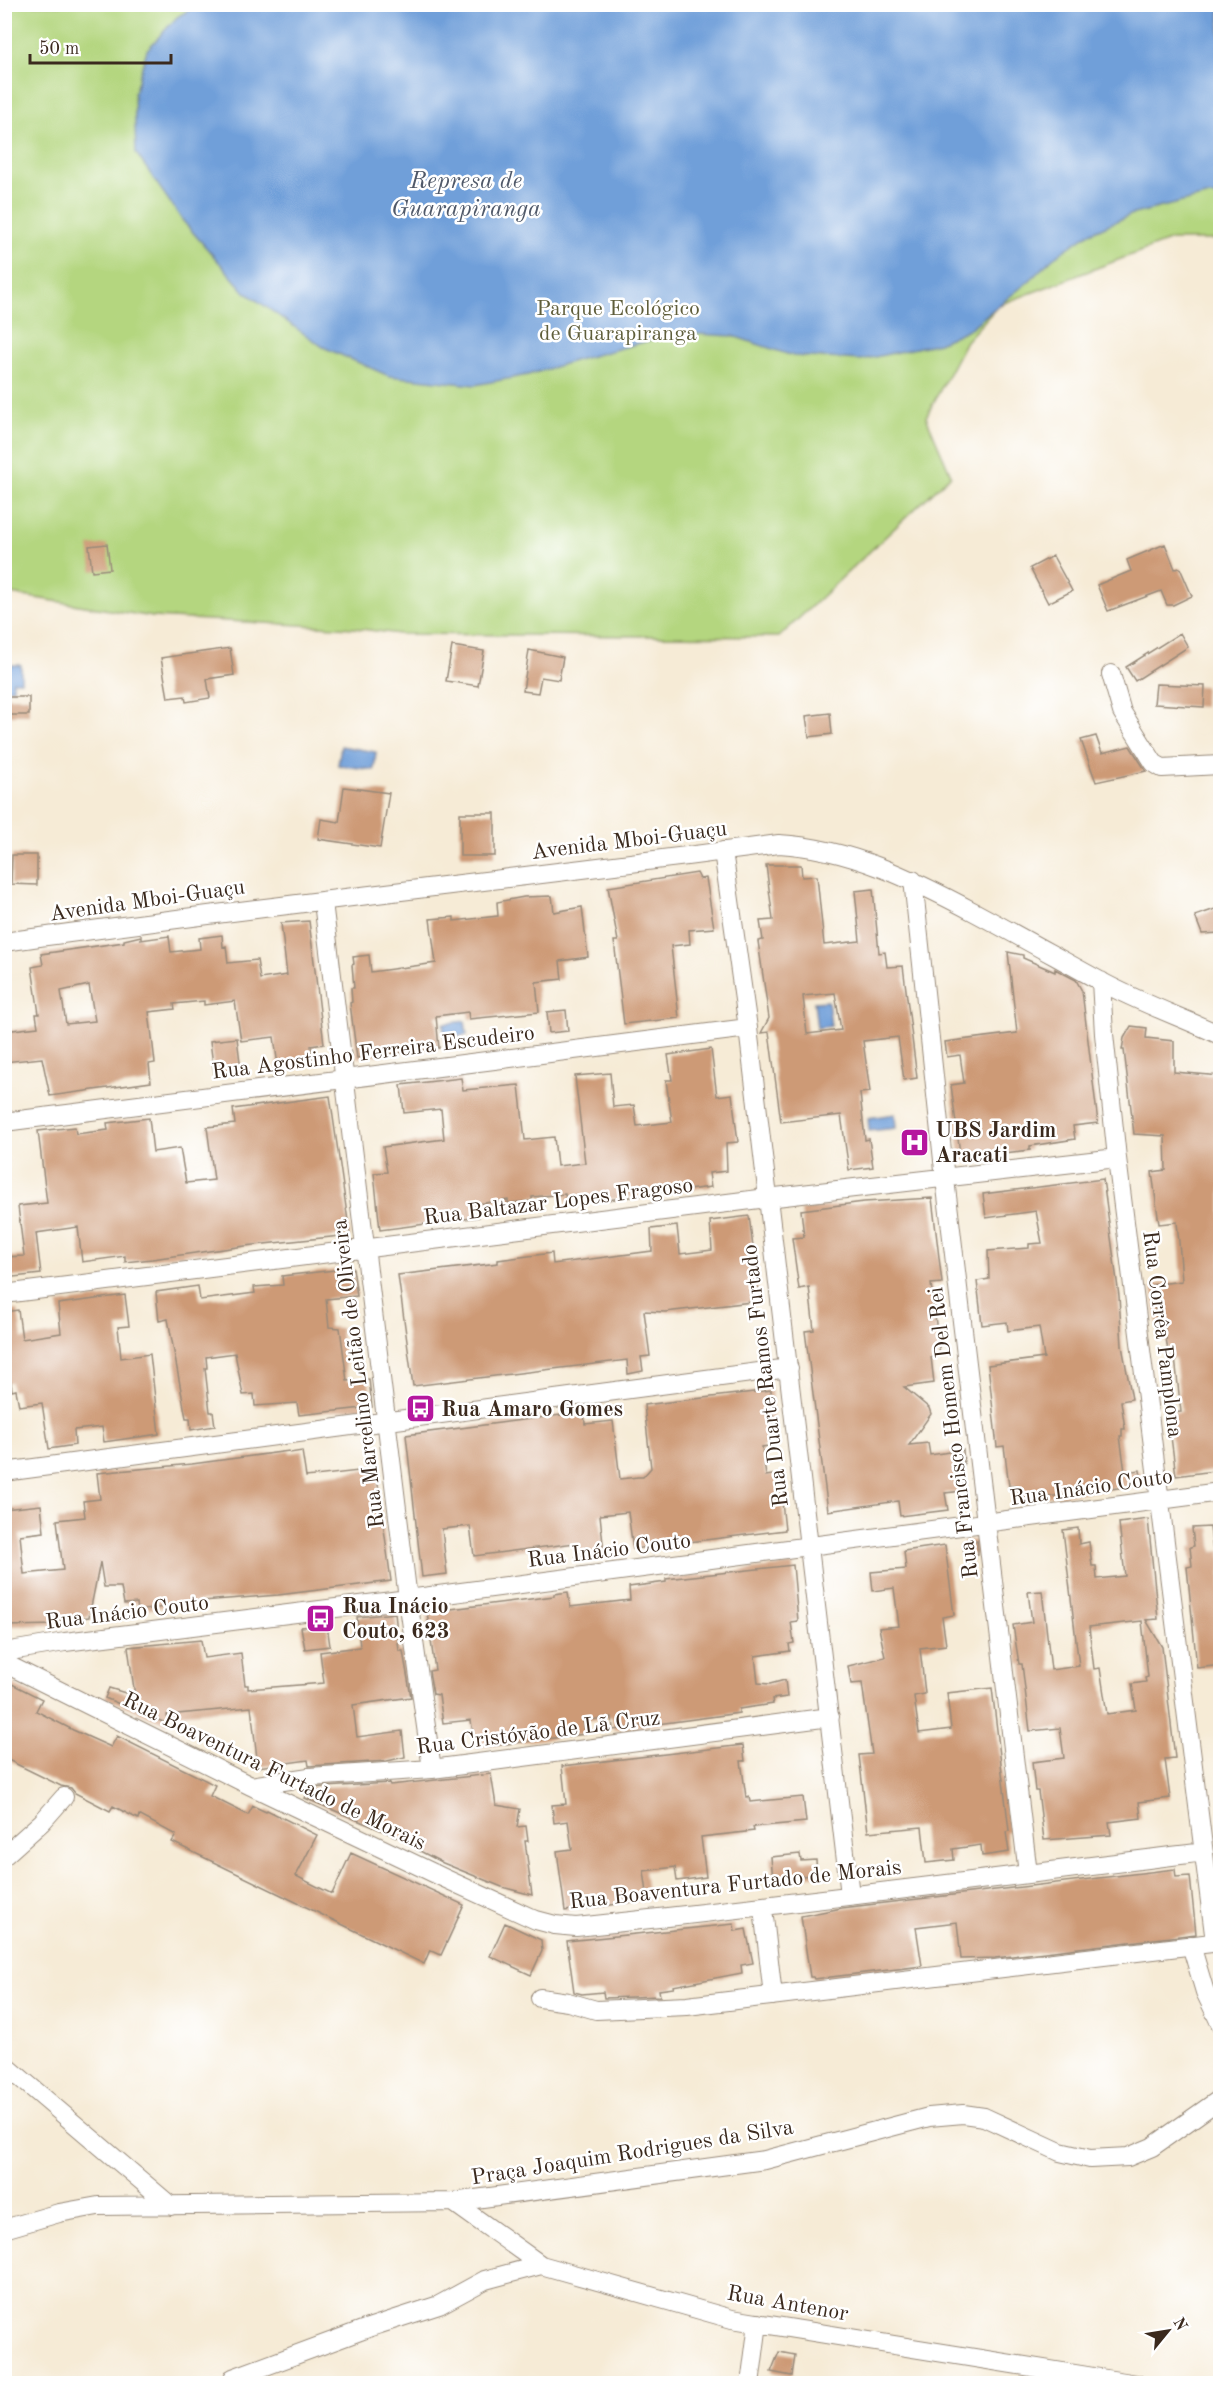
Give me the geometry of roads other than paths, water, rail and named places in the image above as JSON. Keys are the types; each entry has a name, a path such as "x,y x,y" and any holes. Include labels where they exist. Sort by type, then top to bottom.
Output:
{"street":[{"path":"1111,674 1122,712 1154,763 1162,768 1221,765"},
{"name":"Avenida Mboi-Guaçu","path":"4,942 214,913 322,902 779,844 822,848 913,880 1065,959 1101,981 1221,1035"},
{"name":"Rua Duarte Ramos Furtado","path":"723,852 748,1028 850,1895"},
{"name":"Rua Francisco Homem Del Rei","path":"913,880 945,1179 1028,1874"},
{"name":"Rua Marcelino Leitão de Oliveira","path":"322,902 408,1599 432,1769"},
{"name":"Rua Corrêa Pamplona","path":"1101,981 1117,1158 1204,1852 1218,1942"},
{"name":"Rua Agostinho Ferreira Escudeiro","path":"4,1122 748,1028"},
{"name":"Rua Baltazar Lopes Fragoso","path":"4,1294 767,1198 1117,1158"},
{"path":"4,1472 789,1368"},
{"name":"Rua Inácio Couto","path":"4,1652 65,1642 1221,1492"},
{"name":"Rua Boaventura Furtado de Morais","path":"4,1663 250,1786 536,1920 555,1925 576,1927 763,1908 850,1895 1204,1852"},
{"name":"Rua Cristóvão de Lã Cruz","path":"250,1786 309,1777 432,1769 830,1717"},
{"path":"4,1856 42,1822 64,1797"},
{"path":"763,1908 773,1996"},
{"path":"540,1998 568,2002 596,2010 687,2006 1218,1942"},
{"path":"1191,1945 1205,1992 1221,2023"},
{"path":"5,2065 171,2206"},
{"name":"Praça Joaquim Rodrigues da Silva","path":"4,2229 59,2213 98,2206 453,2202 765,2160 929,2117 963,2114 984,2117 1060,2152 1090,2159 1128,2157 1152,2147 1221,2099"},
{"name":"Rua Antenor","path":"453,2202 541,2265 732,2319 1137,2384"},
{"path":"233,2378 369,2328 439,2306 485,2280 541,2265"},
{"path":"750,2384 758,2323"}],"water":[{"name":"Represa de Guarapiranga","path":"199,4 1220,5 1220,196 1206,196 1130,215 1090,233 1053,258 1028,282 969,329 939,343 861,360 793,356 733,336 677,333 528,375 475,385 389,376 323,347 245,292 183,221 136,153 134,94 147,50 177,17"},
{"path":"5,665 21,665 21,681 13,681 13,689 6,689"},
{"path":"341,746 376,752 374,770 338,765"},
{"path":"828,1001 831,1026 817,1028 814,1002"},
{"path":"465,1021 467,1035 445,1038 443,1024"},
{"path":"895,1114 896,1128 869,1131 868,1118"}],"place":[{"name":"UBS Jardim Aracati","path":"914,1142"},
{"name":"Rua Amaro Gomes","path":"420,1408"},
{"name":"Rua Inácio Couto, 623","path":"321,1618"}],"park label":[{"name":"Parque Ecológico de Guarapiranga","path":"618,320"}]}
